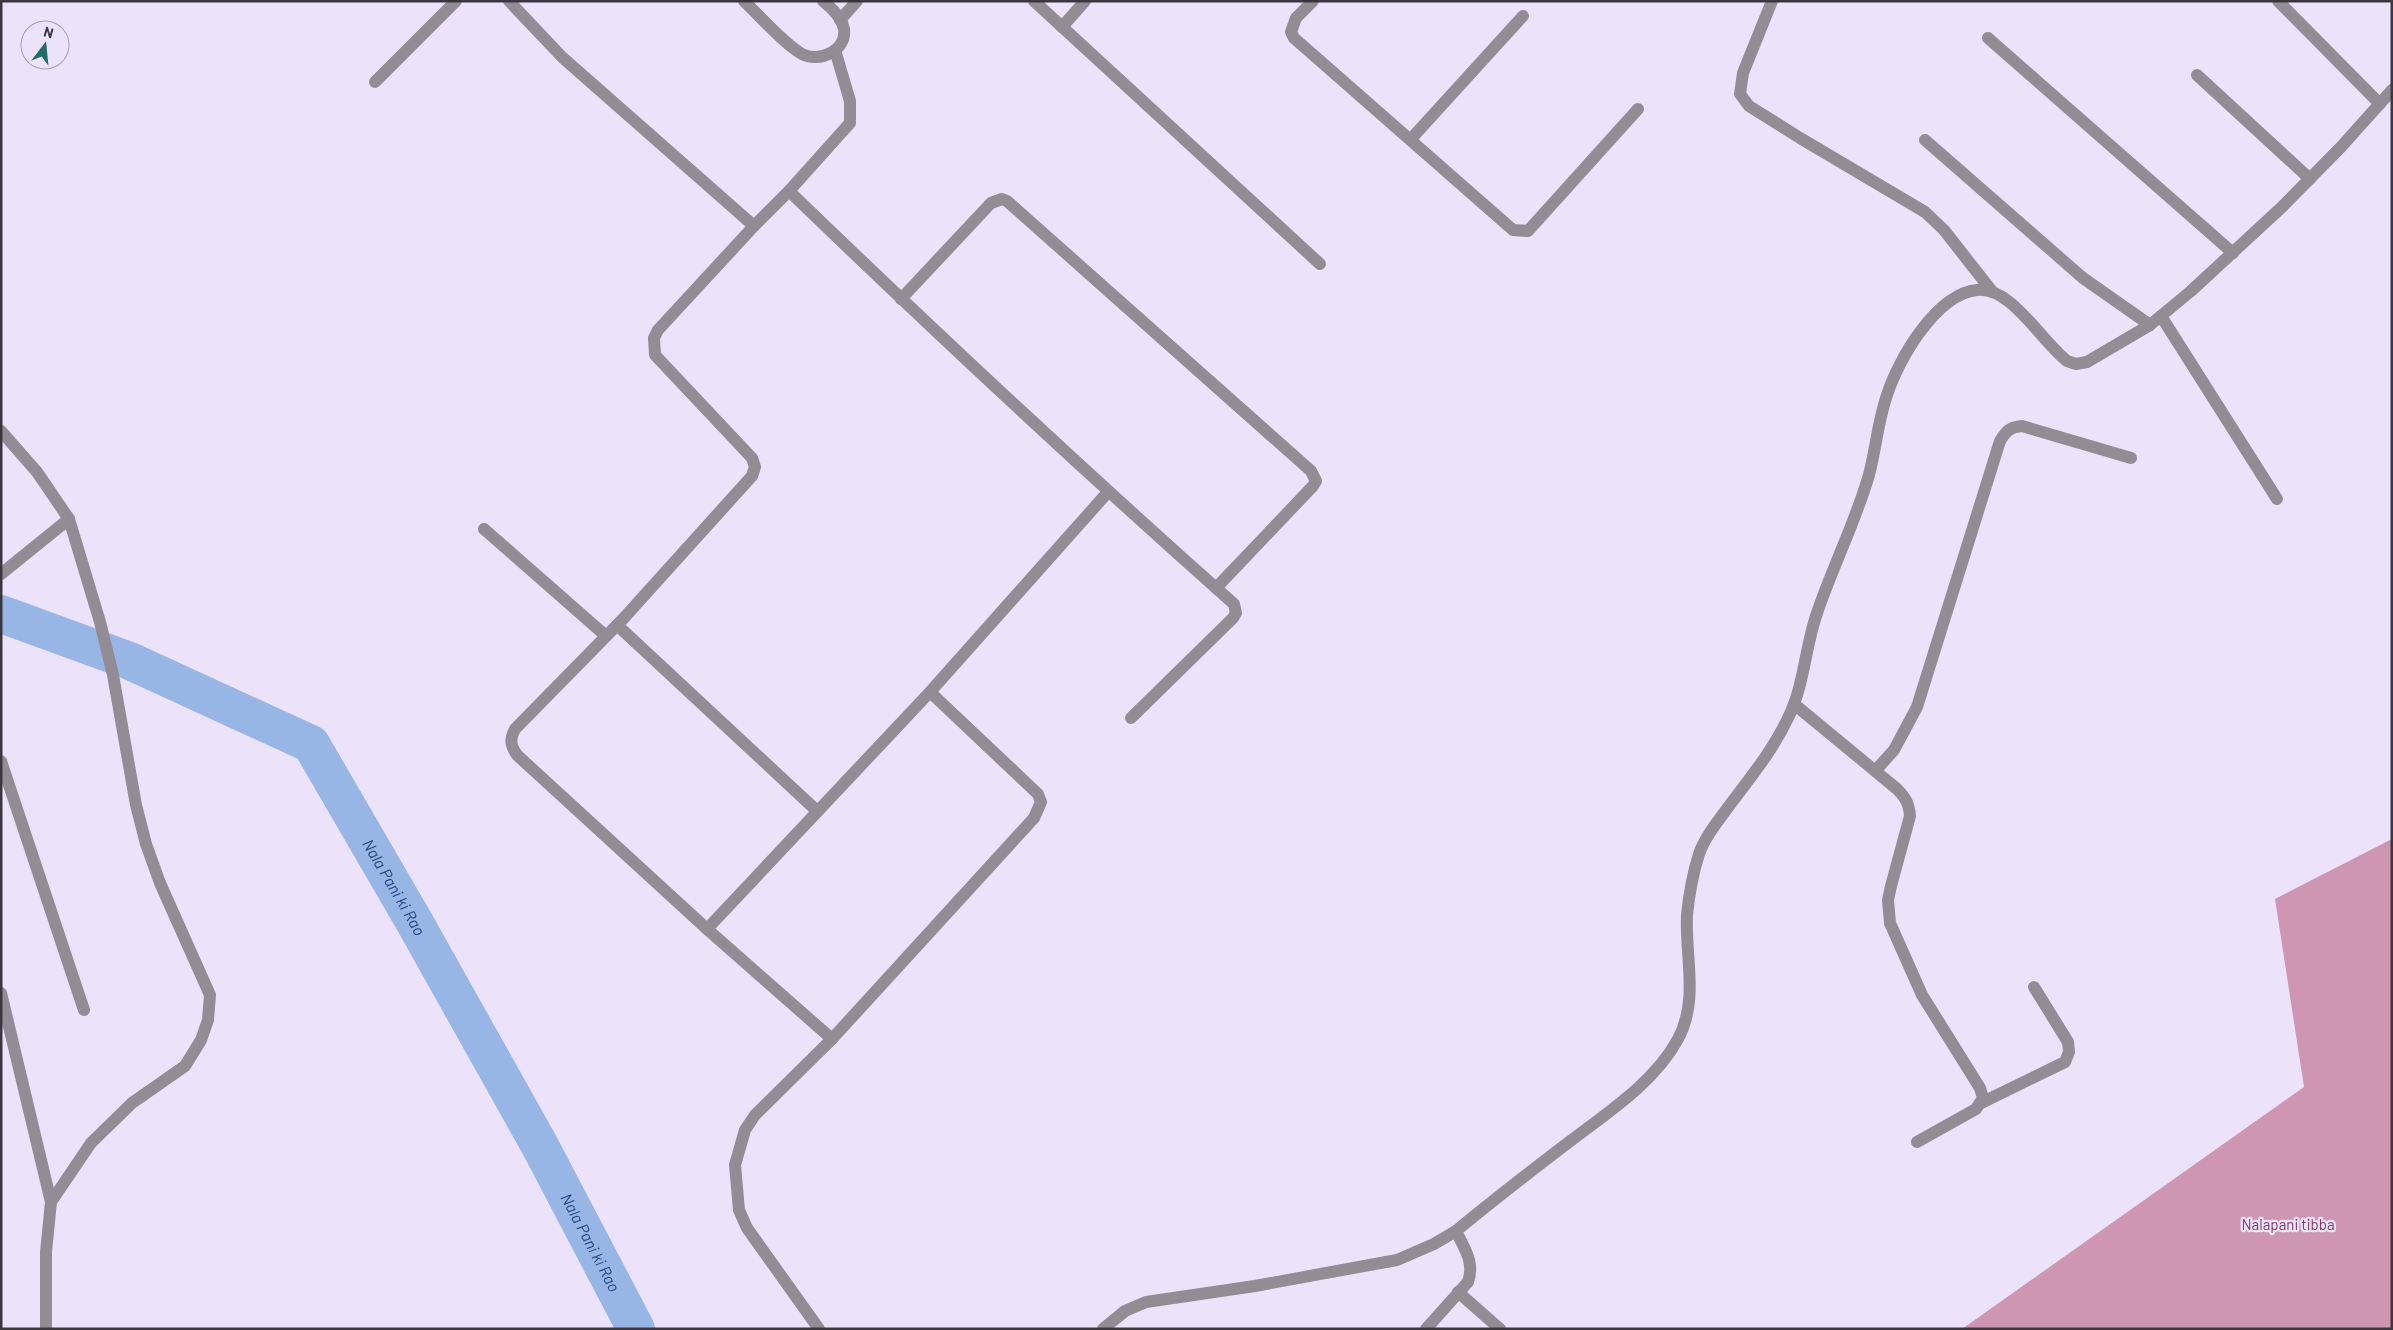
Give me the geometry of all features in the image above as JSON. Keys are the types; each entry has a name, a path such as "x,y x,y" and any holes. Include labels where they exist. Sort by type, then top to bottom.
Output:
{"street":[{"path":"375,82 456,1"},
{"path":"509,1 562,57 754,226"},
{"path":"744,1 802,54 824,56 835,50 844,35 840,20 823,1"},
{"path":"840,20 857,1"},
{"path":"1034,1 1320,264"},
{"path":"1062,27 1085,1"},
{"path":"1312,1 1292,25 1290,32 1294,38 1513,230 1528,231 1638,109"},
{"path":"1772,1 1743,73 1740,94 1749,106 1800,138 1914,203 1944,230 1991,290 2009,302 2061,356 2067,361 2076,364 2087,362 2150,325 2161,316 2310,179 2392,90"},
{"path":"2278,1 2380,104"},
{"path":"1411,139 1523,16"},
{"path":"1988,38 2232,252"},
{"path":"832,1039 707,929 517,755 512,746 511,736 515,729 606,636 752,476 755,467 752,458 655,355 653,348 654,338 658,330 754,226 790,191 850,124 850,101 835,50"},
{"path":"2197,75 2310,179"},
{"path":"1925,140 2084,278 2150,325"},
{"path":"790,191 901,299 1108,492 1234,604 1236,613 1233,618 1131,718"},
{"path":"901,299 991,203 1002,199 1008,201 1312,471 1316,481 1313,486 1216,588"},
{"path":"1103,1329 1125,1312 1146,1302 1397,1260 1434,1244 1456,1230 1610,1111 1653,1072 1679,1037 1688,1010 1690,980 1687,917 1691,886 1700,851 1716,823 1779,737 1794,704 1810,636 1869,474 1883,407 1894,375 1915,339 1943,306 1969,291 1991,290"},
{"path":"2161,316 2277,499"},
{"path":"1876,770 1894,750 1905,733 1917,707 2000,441 2006,431 2013,427 2022,426 2131,458"},
{"path":"1,431 37,472 69,519 100,622 113,675 138,813 160,883 210,995 208,1020 201,1040 185,1066 132,1103 90,1143 50,1202"},
{"path":"707,929 816,810 930,692 1108,492"},
{"path":"1,574 69,519"},
{"path":"484,529 606,636"},
{"path":"617,624 816,810"},
{"path":"819,1329 742,1218 736,1188 735,1165 745,1130 755,1115 832,1039 1039,811 1041,802 1038,794 930,692"},
{"path":"1794,704 1876,770 1905,797 1909,805 1910,816 1888,900 1890,923 1922,995 1980,1088 1983,1098 1981,1104"},
{"path":"1,761 84,1010"},
{"path":"1917,1142 1981,1104 2065,1062 2069,1052 2068,1042 2034,987"},
{"path":"1,993 50,1202 46,1252 46,1329"},
{"path":"1426,1329 1468,1282 1472,1267 1456,1230"},
{"path":"1458,1292 1500,1329"}],"green space":[{"name":"Nalapani tibba","path":"2392,839 2392,1329 1962,1329 2304,1087 2275,899"}],"waterway":[{"name":"Nala Pani ki Rao","path":"1,614 130,661 311,744 415,923 540,1146 636,1329"}]}
